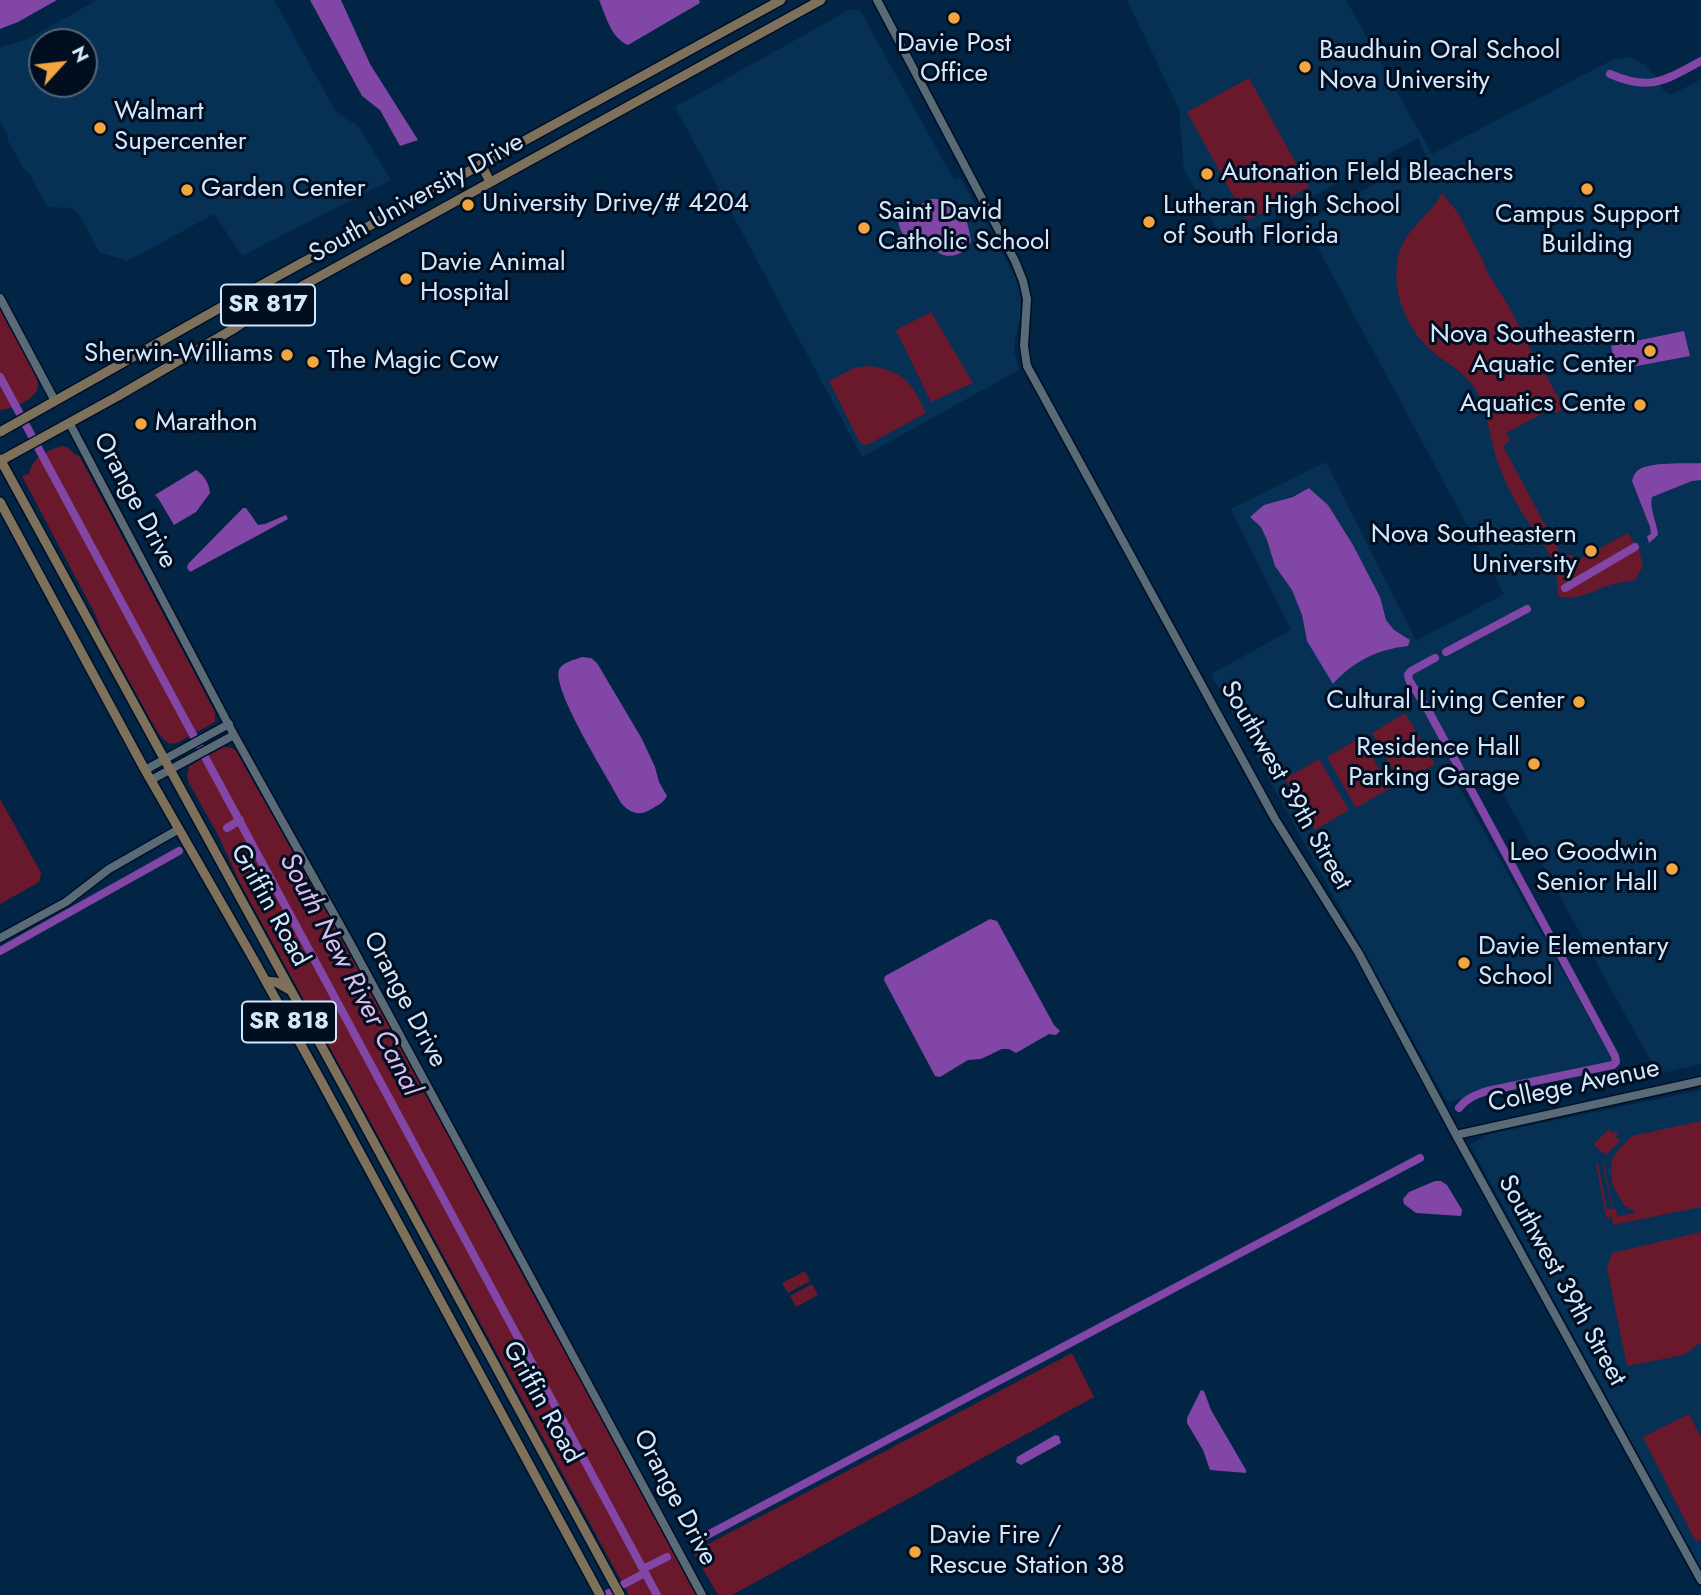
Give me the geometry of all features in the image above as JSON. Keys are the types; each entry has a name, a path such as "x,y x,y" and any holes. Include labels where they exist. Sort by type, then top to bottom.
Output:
{"main road":[{"name":"South University Drive","path":"4,430 225,305 781,0"},
{"name":"South University Drive","path":"0,460 50,435 236,328 275,300 821,0"},
{"path":"630,83 640,100"},
{"path":"481,164 490,182"},
{"name":"Griffin Road","path":"0,460 618,1591"},
{"name":"Griffin Road","path":"0,502 145,770 266,981 600,1595"},
{"path":"254,960 267,965 277,964"},
{"path":"266,981 276,982 292,991"},
{"path":"592,1581 618,1591"}],"street":[{"name":"Southwest 39th Street","path":"877,0 1019,271 1027,299 1024,346 1027,366 1275,819 1357,951 1455,1135 1701,1580"},
{"path":"0,298 55,401"},
{"name":"Orange Drive","path":"69,424 234,735 349,941 702,1595"},
{"path":"145,770 229,724"},
{"path":"151,780 234,735"},
{"path":"0,938 66,902 109,869 179,829"},
{"name":"College Avenue","path":"1455,1135 1701,1081"}],"shaded area":[{"path":"0,0 57,0 0,29"},
{"path":"97,0 274,0 336,112 358,126 391,180 242,256 214,214 128,261 99,252 81,217 71,208 47,207 8,141 0,121 0,47 28,39 28,98 98,98 98,28 47,28"},
{"path":"310,0 341,0 370,64 418,140 400,146 380,110 362,96"},
{"path":"599,0 699,0 700,3 628,45 613,32"},
{"name":"Nova Southeastern University","path":"1127,0 1346,0 1432,154 1612,60 1629,57 1645,65 1663,90 1671,95 1701,79 1701,1064 1658,1074 1491,772 1460,788 1613,1061 1447,1102 1211,674 1291,630 1231,509 1326,462 1416,641 1504,594 1304,222 1426,156 1418,138 1226,245 1184,170 1179,109"},
{"name":"Saint David Catholic School","path":"849,10 860,10 954,180 960,177 1015,276 1021,298 1014,352 1019,370 862,457 675,107"},
{"path":"1249,78 1309,187 1247,221 1187,112"},
{"path":"1442,193 1458,213 1487,272 1508,305 1564,409 1556,413 1553,408 1506,433 1510,441 1503,446 1563,558 1572,554 1576,561 1628,533 1639,550 1643,566 1635,580 1610,585 1577,597 1558,596 1552,559 1521,511 1500,469 1479,396 1466,377 1424,344 1403,310 1396,271 1401,248 1411,231"},
{"path":"931,199 949,201 961,210 971,241 960,254 941,254 932,245 913,242 901,232 898,219 902,214"},
{"path":"0,307 36,376 38,388 33,396 22,403 0,410"},
{"path":"931,312 973,383 931,402 896,330"},
{"name":"Nova Southeastern Aquatic Center","path":"1684,331 1690,356 1616,370 1611,346"},
{"path":"868,366 890,371 905,379 926,413 867,445 860,443 829,381 854,368"},
{"path":"62,446 80,457 215,712 215,722 177,743 168,743 158,733 101,630 22,476 29,474 33,463 41,456"},
{"path":"1701,463 1701,480 1652,497 1658,535 1649,543 1647,536 1651,534 1650,527 1632,481 1635,473 1650,466"},
{"path":"196,470 206,480 210,493 196,512 174,525 155,495"},
{"path":"1309,488 1328,505 1353,545 1380,597 1386,620 1394,630 1410,640 1408,646 1377,653 1358,663 1333,684 1307,641 1302,615 1292,590 1275,566 1261,527 1250,517 1264,505 1293,497"},
{"path":"246,508 258,525 286,515 288,519 190,572 188,564"},
{"path":"582,657 591,658 597,663 642,739 667,796 644,813 628,810 621,803 564,696 559,670 565,663"},
{"path":"1405,713 1435,764 1401,784 1372,733"},
{"path":"1361,737 1390,788 1356,808 1327,757"},
{"path":"224,747 236,751 373,994 698,1595 629,1595 240,883 218,835 189,783 189,766"},
{"path":"1319,759 1349,810 1315,830 1285,779"},
{"path":"0,799 41,873 39,882 0,904"},
{"path":"990,919 997,921 1054,1025 1060,1031 1056,1035 1049,1034 1016,1053 1002,1049 981,1059 968,1060 940,1077 935,1076 884,980 885,976"},
{"path":"1701,1090 1701,1570 1470,1145 1485,1135"},
{"path":"1701,1121 1701,1207 1613,1225 1612,1217 1606,1217 1596,1163 1607,1210 1612,1209 1604,1163 1613,1209 1616,1209 1617,1216 1636,1213 1624,1205 1612,1184 1612,1160 1619,1149 1632,1136"},
{"path":"1609,1129 1618,1135 1616,1137 1620,1141 1606,1155 1594,1144"},
{"path":"1435,1181 1447,1185 1462,1210 1461,1216 1416,1213 1404,1204 1403,1199 1409,1192"},
{"path":"1701,1232 1701,1342 1684,1355 1627,1366 1607,1268 1612,1253"},
{"path":"805,1271 810,1281 788,1293 782,1283"},
{"path":"812,1284 818,1295 796,1307 790,1296"},
{"path":"1072,1353 1094,1397 732,1595 718,1595 693,1552"},
{"path":"1201,1390 1204,1391 1211,1410 1246,1473 1210,1470 1203,1450 1187,1423"},
{"path":"1689,1414 1701,1437 1701,1539 1696,1542 1643,1437"},
{"path":"1055,1435 1059,1436 1061,1443 1021,1465 1016,1462 1017,1457"}],"waterway":[{"path":"1610,74 1647,83 1677,74 1701,61"},
{"name":"South New River Canal","path":"0,377 657,1595"},
{"path":"1565,588 1635,547"},
{"path":"1446,652 1527,609"},
{"path":"1435,658 1411,671 1409,680 1429,712 1616,1062 1613,1065 1487,1091 1471,1097 1459,1108"},
{"path":"227,828 240,820"},
{"path":"0,951 179,851"},
{"path":"698,1540 1420,1158"},
{"path":"643,1569 667,1557"},
{"path":"624,1584 645,1573"}],"place":[{"name":"Davie Post Office","path":"954,18"},
{"name":"Baudhuin Oral School Nova University","path":"1305,67"},
{"name":"Walmart Supercenter","path":"100,128"},
{"name":"Autonation FIeld Bleachers","path":"1207,174"},
{"name":"Campus Support Building","path":"1587,189"},
{"name":"Garden Center","path":"187,190"},
{"name":"University Drive/# 4204","path":"468,205"},
{"name":"Lutheran High School of South Florida","path":"1149,222"},
{"name":"Saint David Catholic School","path":"864,228"},
{"name":"Davie Animal Hospital","path":"406,279"},
{"name":"Nova Southeastern Aquatic Center","path":"1650,351"},
{"name":"Sherwin-Williams","path":"287,355"},
{"name":"The Magic Cow","path":"313,362"},
{"name":"Aquatics Cente","path":"1640,405"},
{"name":"Marathon","path":"141,424"},
{"name":"Nova Southeastern University","path":"1591,551"},
{"name":"Cultural Living Center","path":"1579,702"},
{"name":"Residence Hall Parking Garage","path":"1534,764"},
{"name":"Leo Goodwin Senior Hall","path":"1672,869"},
{"name":"Davie Elementary School","path":"1464,963"},
{"name":"Davie Fire / Rescue Station 38","path":"915,1552"}]}
